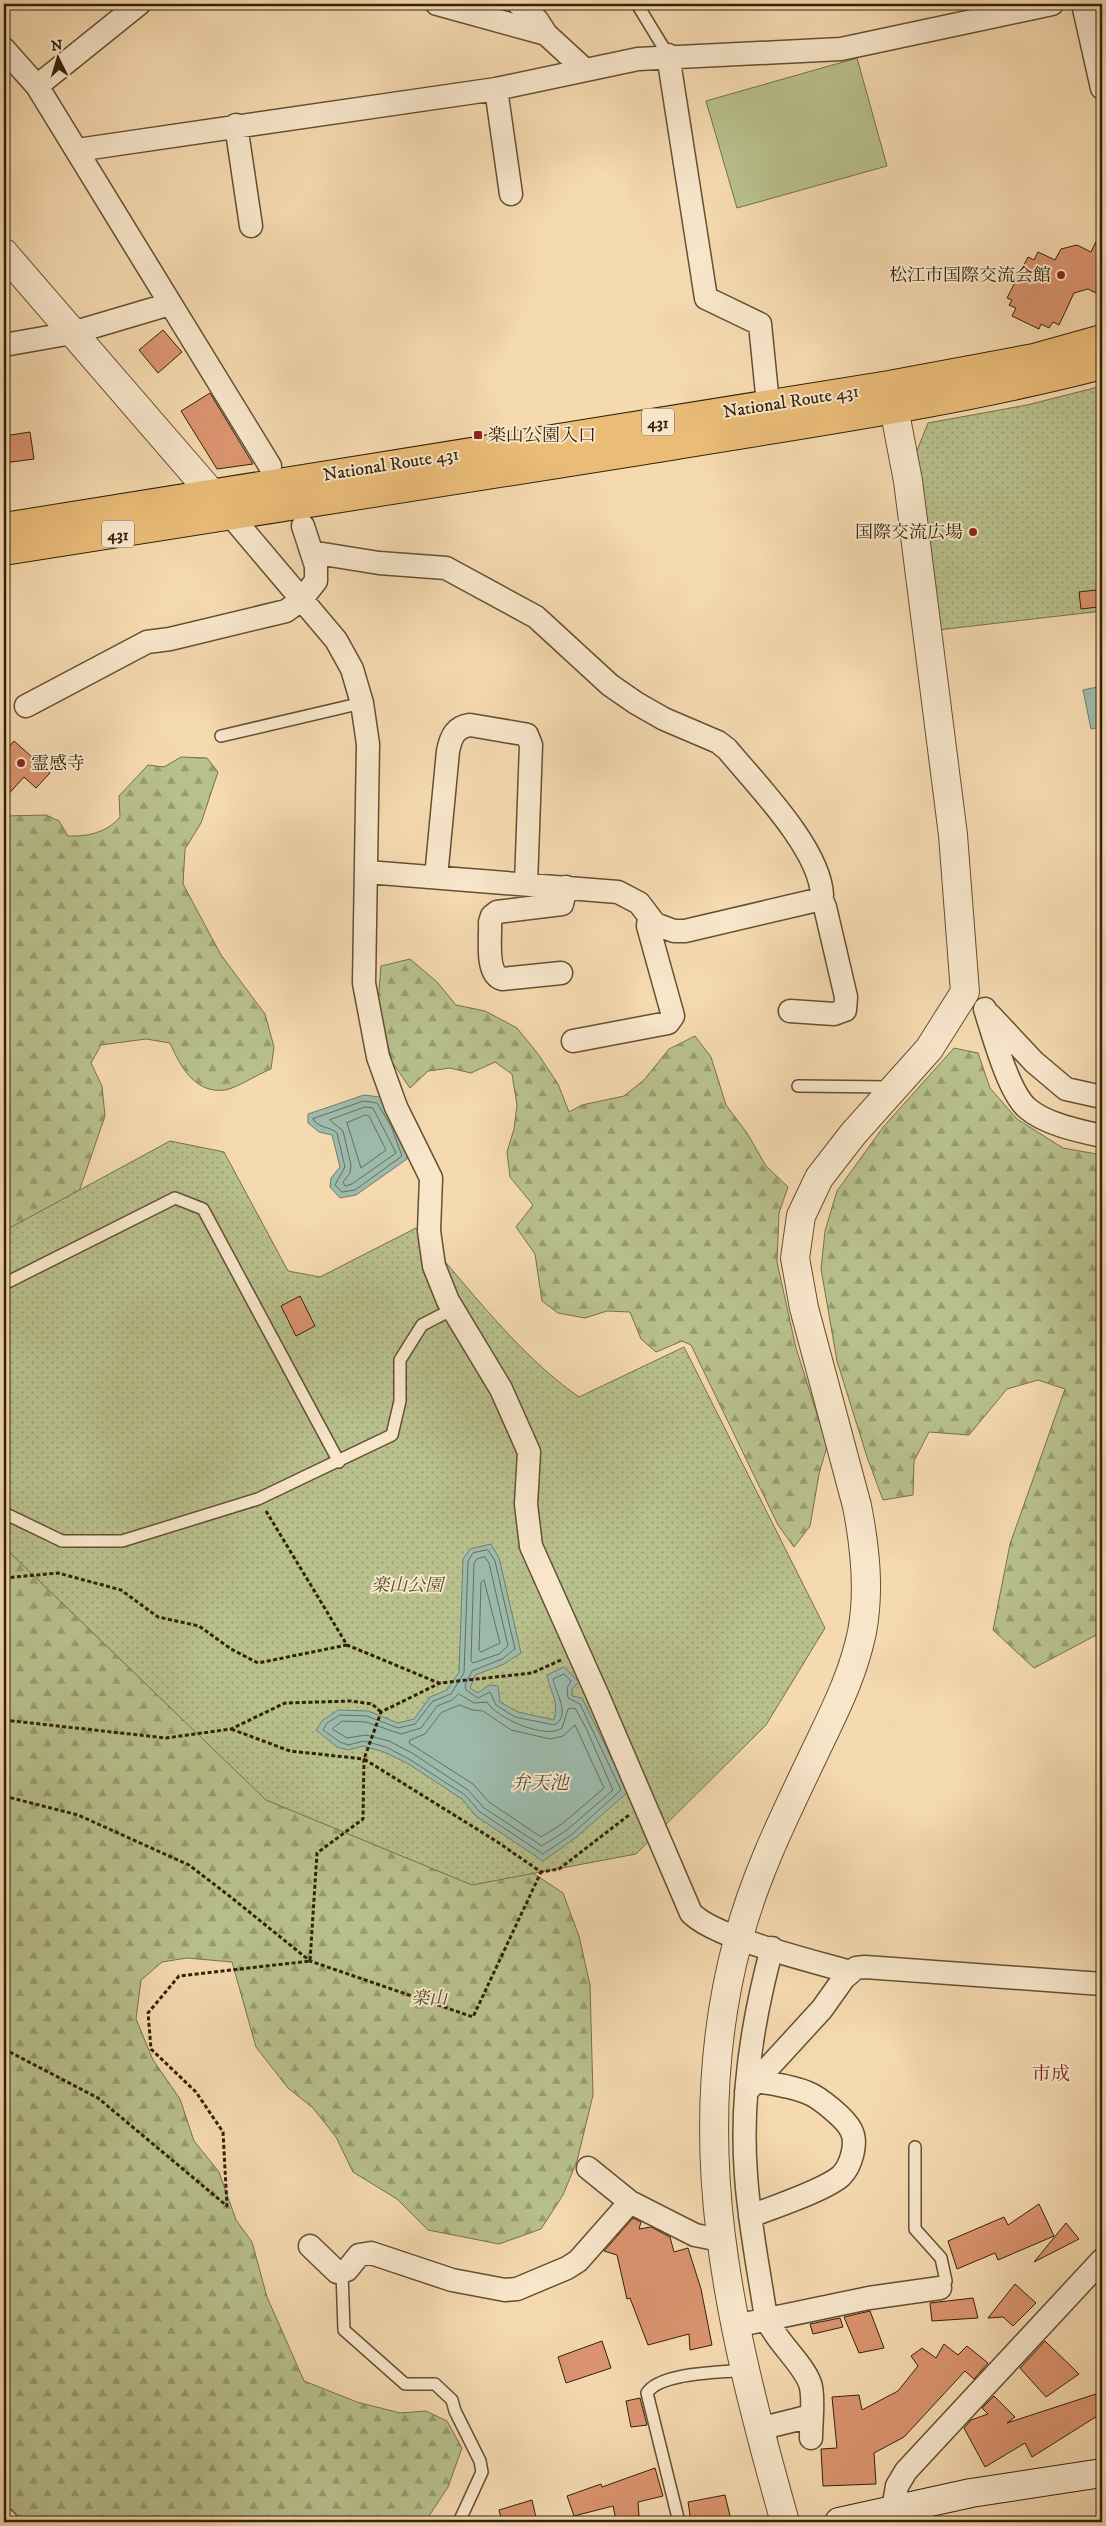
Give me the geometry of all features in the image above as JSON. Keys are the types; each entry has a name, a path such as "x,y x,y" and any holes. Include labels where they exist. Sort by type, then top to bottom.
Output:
{"highway":[{"name":"National Route 431","path":"4,551 232,517 892,397 1102,339"},
{"name":"National Route 431","path":"4,527 768,404 892,397 1038,382 1102,365"}],"street":[{"path":"37,86 139,4"},
{"path":"436,4 546,34"},
{"path":"519,4 537,20 546,34 584,69"},
{"path":"77,150 236,125 496,89 584,69 668,55 840,48 982,11 1052,4"},
{"path":"1083,4 1102,88"},
{"path":"4,49 37,86 270,466"},
{"path":"668,55 706,298 760,324 768,404"},
{"path":"496,89 511,194"},
{"path":"236,125 251,226"},
{"path":"4,253 336,640 352,669 362,703 368,744 364,983 378,1057 396,1107 431,1178 429,1231 434,1266 453,1309 501,1389 529,1452 526,1504 531,1546 645,1803 686,1906 691,1913 703,1924 738,1938 850,1972"},
{"path":"4,345 72,333 170,304"},
{"path":"892,397 908,481 975,1001 1006,1074 1026,1108 1065,1128 1102,1136"},
{"path":"26,706 148,642 170,639 286,611 301,600 316,581 313,554 303,526"},
{"path":"313,554 379,563 446,568 536,617 610,685 636,703 664,719 718,742 727,749 799,838 810,855 820,882 821,898 825,907 846,998 845,1010 834,1014 790,1011"},
{"path":"436,877 448,751 452,736 462,726 470,725 523,734 530,739 532,745 526,884"},
{"path":"367,872 618,892 639,903 655,924 685,931 821,898"},
{"path":"561,974 502,979 496,977 492,970 490,922 492,916 497,912 562,904 566,887"},
{"path":"573,1042 668,1023 672,1020 673,1016 648,926 649,917"},
{"path":"785,2522 744,2370 720,2240 714,2160 714,2069 721,2017 738,1938 768,1854 843,1695 857,1653 866,1601 863,1536 857,1506 804,1308 795,1258 801,1216 819,1178 853,1134 975,1001"},
{"path":"975,1001 1034,1062 1066,1089 1102,1097"},
{"path":"759,2428 811,2427 812,2395 808,2379 775,2336 766,2318 750,2216 746,2174 754,2017 772,1948"},
{"path":"751,2086 822,2008 850,1972 865,1967 1102,1984"},
{"path":"750,2216 808,2193 839,2177 850,2162 854,2140 848,2125 809,2093 751,2086"},
{"path":"588,2168 630,2202 695,2235 720,2240"},
{"path":"310,2246 338,2272 347,2270 359,2255 371,2253 452,2280 505,2290 517,2289 578,2261 630,2202"},
{"path":"893,2509 897,2486 906,2471 1102,2260"},
{"path":"735,2326 869,2298 940,2288"},
{"path":"839,2522 970,2493 1102,2473"},
{"path":"4,2519 7,2522"}],"lane":[{"path":"637,4 668,55"},
{"path":"221,736 362,703"},
{"path":"798,1086 896,1087"},
{"path":"4,1284 176,1198 203,1209 339,1462"},
{"path":"4,1513 62,1541 122,1541 258,1499 339,1462 392,1435 400,1401 400,1360 422,1325 453,1309"},
{"path":"915,2147 915,2229 941,2258 946,2281 940,2288"},
{"path":"342,2272 344,2330 405,2384 435,2384 452,2400 455,2411 480,2461 482,2472 459,2522"},
{"path":"679,2522 647,2393 654,2385 667,2380 744,2370"}],"path":[{"path":"258,1499 347,1645"},
{"path":"4,1578 58,1573 121,1590 158,1618 198,1626 231,1649 258,1663 347,1645 440,1683"},
{"path":"310,1962 317,1853 363,1819 364,1759 381,1712 440,1683 532,1673 563,1659 581,1658"},
{"path":"4,1720 166,1738 231,1729 285,1703 351,1701 372,1704 381,1712"},
{"path":"231,1729 290,1751 364,1759 496,1841 541,1872 559,1869 645,1803"},
{"path":"4,1796 78,1815 188,1865 232,1898 310,1962 473,2017 541,1872"},
{"path":"4,2050 98,2098 227,2206 223,2132 196,2092 151,2049 148,2013 179,1976 310,1962"}],"green space":[{"path":"857,58 887,166 737,208 706,101"},
{"name":"国際交流広場","path":"1102,386 1102,611 938,630 916,453 928,423 1027,405"},
{"path":"181,757 207,758 218,772 201,823 185,849 183,884 221,955 265,1014 274,1047 271,1069 230,1089 214,1090 205,1088 190,1077 170,1043 146,1039 101,1045 91,1063 102,1086 105,1116 74,1206 4,1273 4,816 46,815 59,821 68,836 97,833 120,817 119,796 148,765 164,767"},
{"path":"410,959 437,982 456,1005 485,1011 517,1028 538,1054 558,1084 569,1112 582,1105 624,1096 644,1080 669,1049 695,1036 711,1057 726,1105 747,1133 766,1166 788,1187 779,1213 777,1262 796,1348 827,1446 819,1474 810,1526 794,1547 778,1525 691,1345 682,1341 656,1352 641,1339 630,1312 607,1311 585,1318 558,1313 542,1301 535,1254 516,1227 533,1205 510,1177 507,1152 514,1129 517,1105 512,1074 495,1062 471,1073 450,1068 428,1071 410,1088 392,1062 378,1004 381,966"},
{"path":"954,1048 978,1053 990,1088 1017,1119 1063,1148 1102,1155 1102,1632 1034,1668 993,1630 1010,1544 1065,1389 1038,1380 1007,1389 969,1435 929,1432 914,1461 913,1495 883,1500 867,1457 837,1361 821,1269 825,1231 837,1191 884,1126"},
{"name":"楽山公園","path":"170,1141 224,1152 288,1271 320,1277 416,1228 513,1339 556,1380 579,1397 684,1347 825,1628 766,1725 636,1854 472,1885 266,1800 4,1547 4,1231"},
{"name":"楽山","path":"4,1523 563,1893 579,1936 590,1985 593,2095 577,2161 563,2195 541,2229 499,2244 428,2230 397,2199 353,2172 336,2137 313,2108 288,2088 256,2047 232,1962 187,1958 162,1962 141,1980 136,2019 153,2060 180,2099 194,2141 219,2172 236,2220 252,2242 267,2297 304,2381 357,2402 400,2413 426,2411 447,2421 462,2448 448,2487 425,2522 17,2522 4,2508"}],"water":[{"path":"1102,686 1102,727 1091,729 1083,690"},
{"path":"364,1095 380,1097 407,1150 407,1159 356,1195 340,1198 330,1187 331,1178 340,1167 332,1135 319,1132 308,1123 308,1114"},
{"name":"弁天池","path":"491,1544 499,1558 521,1653 504,1664 475,1675 470,1688 478,1693 489,1685 498,1686 500,1702 518,1712 554,1720 556,1707 547,1675 564,1667 579,1682 572,1689 572,1696 582,1698 628,1792 574,1839 543,1861 476,1816 462,1799 407,1763 384,1752 363,1746 348,1750 337,1747 316,1730 323,1720 338,1710 368,1711 398,1723 414,1719 430,1697 447,1690 459,1672 463,1559 470,1549"}],"building":[{"name":"松江市国際交流会館","path":"1102,229 1102,296 1088,289 1074,293 1059,325 1053,322 1049,328 1041,324 1039,329 1012,316 1016,308 1009,305 1012,300 1007,298 1028,257 1034,260 1038,252 1055,260 1061,249 1077,245 1091,252"},
{"path":"163,330 182,352 158,373 139,350"},
{"path":"210,393 253,464 217,469 181,411"},
{"path":"30,432 34,459 4,463 4,436"},
{"path":"1096,590 1098,607 1081,609 1079,592"},
{"name":"霊感寺","path":"14,741 50,773 36,788 24,777 4,799 4,752"},
{"path":"300,1296 315,1326 296,1336 281,1306"},
{"path":"1039,2204 1054,2236 998,2260 995,2253 957,2269 948,2241 1004,2217 1008,2225"},
{"path":"633,2218 641,2222 639,2229 651,2227 670,2237 674,2252 688,2248 701,2289 712,2345 690,2350 689,2334 648,2345 630,2298 627,2299 617,2255 604,2251"},
{"path":"1066,2223 1079,2239 1034,2262"},
{"path":"1015,2284 1036,2303 1013,2326 1003,2317 988,2318"},
{"path":"973,2298 978,2318 932,2321 930,2303"},
{"path":"870,2311 884,2348 859,2353 844,2317"},
{"path":"840,2318 843,2327 813,2334 810,2324"},
{"path":"602,2341 611,2368 566,2383 558,2357"},
{"path":"1045,2341 1079,2374 1046,2397 1020,2368"},
{"path":"944,2344 958,2355 967,2346 988,2363 974,2379 965,2371 904,2437 874,2453 876,2484 823,2486 821,2449 837,2448 832,2397 859,2395 862,2410 898,2391 918,2366 911,2356 922,2348 936,2358"},
{"path":"1102,2392 1102,2413 1032,2457 1025,2443 985,2467 964,2428 971,2420 988,2414 982,2408 994,2396 1015,2417 1007,2423"},
{"path":"640,2398 647,2425 631,2427 626,2401"},
{"path":"655,2468 663,2496 638,2502 639,2516 616,2520 613,2506 574,2516 567,2496 601,2484 602,2487"},
{"path":"725,2495 731,2520 691,2522 688,2502"},
{"path":"532,2500 537,2522 502,2522 499,2510"}],"place":[{"name":"松江市国際交流会館","path":"1061,275"},
{"name":"楽山公園入口","path":"478,435"},
{"name":"国際交流広場","path":"973,532"},
{"name":"霊感寺","path":"21,763"}],"district":[{"name":"市成","path":"1051,2073"}]}
